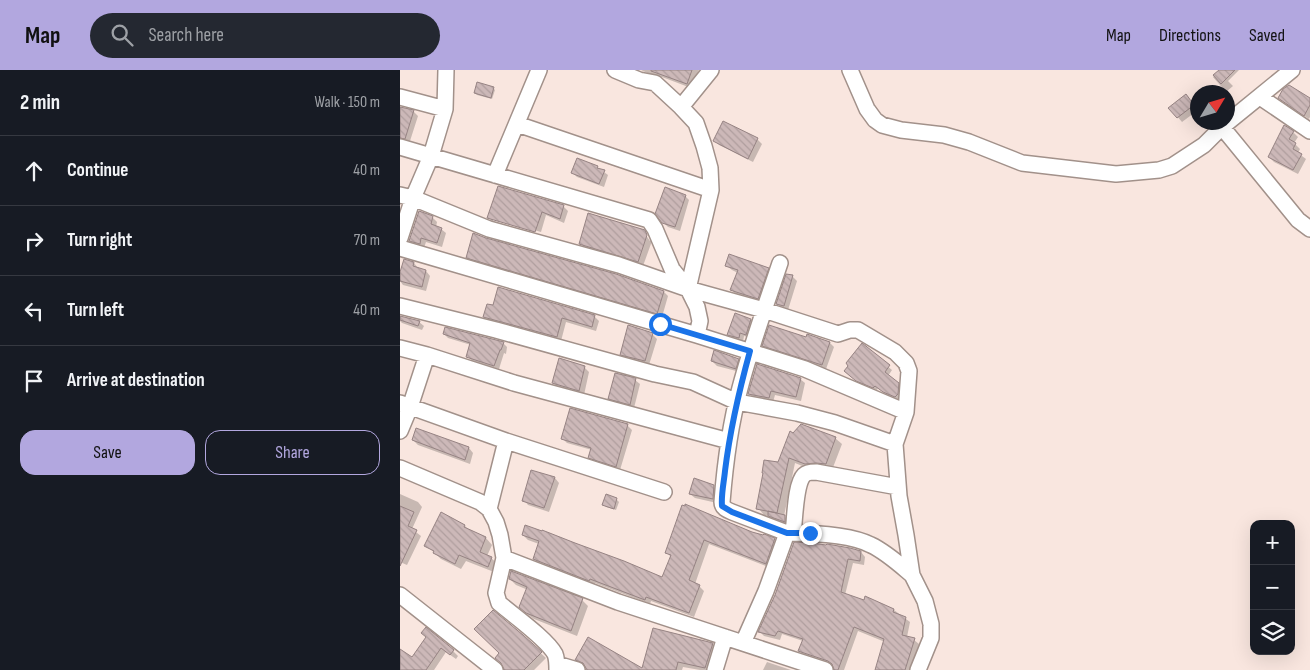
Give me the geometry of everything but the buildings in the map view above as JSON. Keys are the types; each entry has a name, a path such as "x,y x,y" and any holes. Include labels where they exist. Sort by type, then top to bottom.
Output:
{"street":[{"path":"400,238 407,197 431,156 445,109 446,70"},
{"path":"495,175 539,70"},
{"path":"615,70 638,80 655,83 696,123 704,146 710,168 711,190 688,289"},
{"path":"681,107 711,70"},
{"path":"850,70 867,109 875,120 882,125 901,130 944,135 969,142 1022,163 1116,174 1159,170 1172,166 1204,145 1219,130"},
{"path":"1235,117 1292,70"},
{"path":"1260,97 1310,132"},
{"path":"400,98 445,109"},
{"path":"517,124 711,190"},
{"path":"1224,130 1298,220 1310,229"},
{"path":"400,147 649,220 655,229 672,269 688,289 697,306 700,321 697,335"},
{"path":"407,197 490,229 619,265 688,289 764,310 838,334 850,330 858,330 895,352 906,363 908,371 906,412 895,444 898,487 912,575 925,602 931,624 931,638 918,670"},
{"path":"400,248 750,351 805,369 906,412"},
{"path":"780,263 750,351 737,402 729,441 722,506 732,512 790,533 839,536 871,544 890,556 912,575"},
{"path":"400,306 655,374 693,382 737,402 796,413 835,423 895,444"},
{"path":"400,348 514,383 729,441"},
{"path":"400,431 405,405 427,355"},
{"path":"405,405 506,441 664,492"},
{"path":"489,509 506,441"},
{"path":"400,468 480,502 489,509 500,535 504,558 496,593 499,603 547,644 555,655 557,667 577,670"},
{"path":"743,643 790,533 798,487 804,475 816,472 898,487"},
{"path":"504,558 618,602 826,670"},
{"path":"400,595 495,670"},
{"path":"715,670 725,637"}],"route":[{"path":"660,324 750,351 739,390 729,441 722,506 732,512 787,533 810,533"}]}
